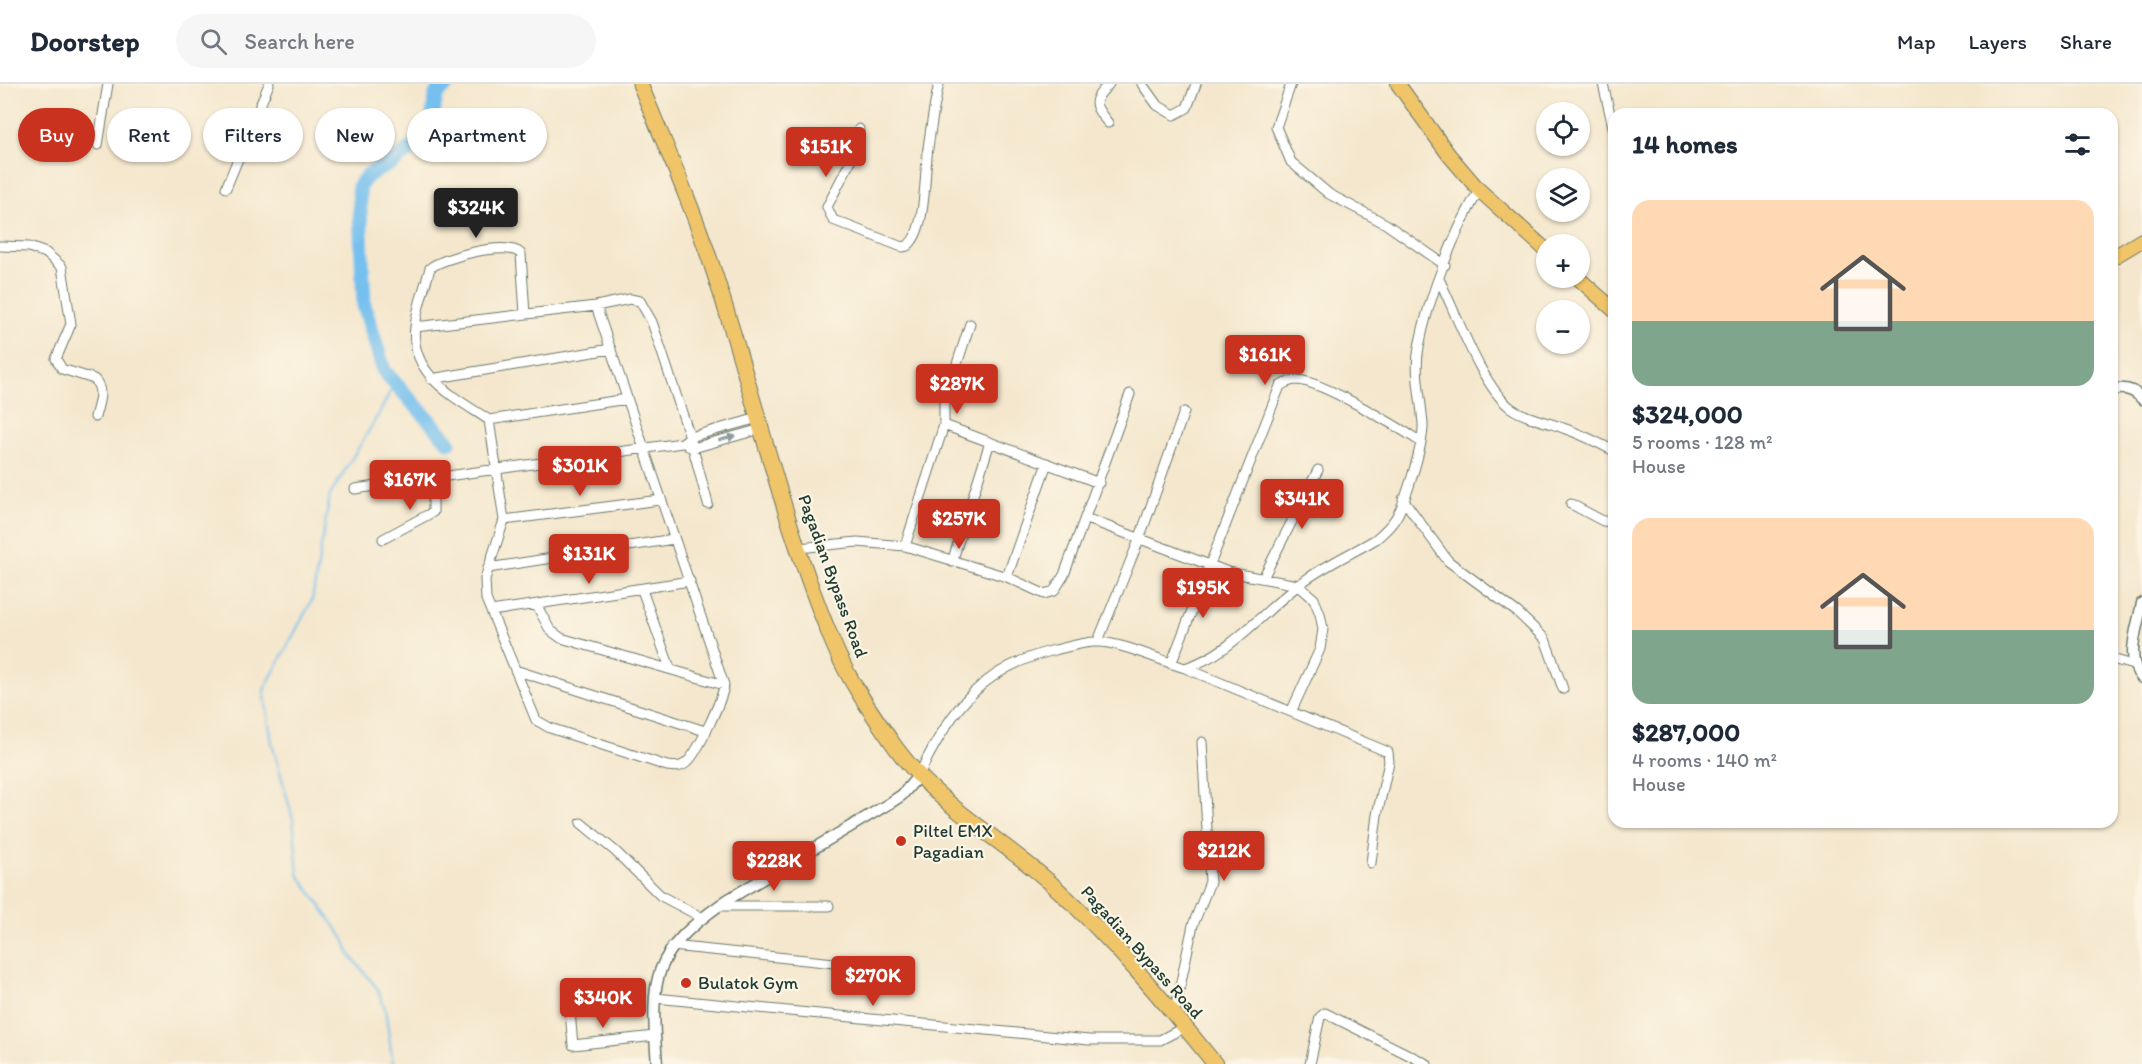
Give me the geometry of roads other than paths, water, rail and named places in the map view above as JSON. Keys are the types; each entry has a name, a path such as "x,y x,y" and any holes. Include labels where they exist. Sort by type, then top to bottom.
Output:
{"highway":[{"name":"Pagadian Bypass Road","path":"640,84 708,256 799,548 833,644 851,680 897,749 919,775 951,806 1053,885 1098,928 1215,1064"}],"main road":[{"path":"1398,84 1449,154 1479,190 1536,241"},
{"path":"2118,254 2142,240"},
{"path":"1589,288 1608,305"}],"street":[{"path":"98,145 108,84"},
{"path":"226,188 269,84"},
{"path":"859,129 856,146 827,207 827,212 833,220 907,246 916,233 921,218 927,151 939,84"},
{"path":"1108,123 1095,104 1095,100 1109,84"},
{"path":"1142,84 1157,105 1174,115 1187,108 1196,84"},
{"path":"1291,84 1276,127 1290,162 1329,194 1386,224 1445,265"},
{"path":"1603,84 1609,108"},
{"path":"1185,668 1214,656 1298,585 1376,539 1396,518 1421,442 1423,427 1416,363 1439,279 1468,210 1479,190"},
{"path":"0,246 29,247 46,253 62,267 70,324 56,359 62,369 94,379 99,383 101,390 95,417"},
{"path":"525,314 523,262 517,249 509,247 449,257 430,268 415,327 418,351 431,379 489,420 627,399"},
{"path":"1439,279 1481,366 1499,397 1528,417 1580,434 1608,448"},
{"path":"415,327 596,306 630,299 640,301 646,308 686,440 693,448 708,504"},
{"path":"489,420 504,519 488,568 485,588 491,611 532,711 542,724 666,766 677,767 690,760 721,702 724,686 596,306"},
{"path":"905,546 945,425 944,404 970,324"},
{"path":"431,379 611,349"},
{"path":"1171,664 1280,386 1299,380 1322,389 1377,415 1421,442"},
{"path":"2118,390 2136,392 2142,399"},
{"path":"799,548 857,543 905,546 1007,577 1044,594 1054,591 1059,586 1099,483 1130,394"},
{"path":"1098,641 1139,540 1184,412"},
{"path":"355,489 434,480 642,448 759,423"},
{"path":"693,448 759,423"},
{"path":"945,425 1099,483"},
{"path":"952,562 990,442"},
{"path":"1007,577 1047,464"},
{"path":"1263,578 1318,470"},
{"path":"383,539 428,517 433,512 434,480"},
{"path":"1403,499 1448,561 1516,612 1545,639 1563,689"},
{"path":"504,519 660,500"},
{"path":"1570,504 1608,521"},
{"path":"1085,518 1228,572 1298,585 1314,599 1323,629 1315,664 1292,710"},
{"path":"488,568 674,539"},
{"path":"491,611 537,606 690,581"},
{"path":"642,590 670,668"},
{"path":"2142,603 2132,655 2133,665 2142,678"},
{"path":"537,606 550,630 561,638 670,668 724,686"},
{"path":"657,1064 655,998 660,965 672,946 719,906 890,803 912,785 953,714 968,694 1005,668 1035,655 1098,641 1185,668 1292,710 1388,752 1389,762 1377,815 1371,863"},
{"path":"2118,661 2133,665"},
{"path":"515,670 705,731"},
{"path":"655,998 1089,1040 1160,1040 1180,1021 1193,925 1210,882 1202,742"},
{"path":"581,823 615,851 661,896 703,918"},
{"path":"719,906 829,906"},
{"path":"672,946 873,967"},
{"path":"569,1001 573,1046 655,1036"},
{"path":"1310,1064 1320,1017 1325,1013 1427,1064"}],"waterway":[{"path":"448,84 436,94 430,134 395,161 368,175 359,186 364,305 384,371 449,442"},
{"path":"393,1064 385,1009 377,988 350,955 344,939 298,874 293,819 272,743 264,690 312,600 330,495 380,412 395,382"}],"place":[{"name":"Piltel EMX Pagadian","path":"901,841"},
{"name":"Bulatok Gym","path":"686,983"}]}
